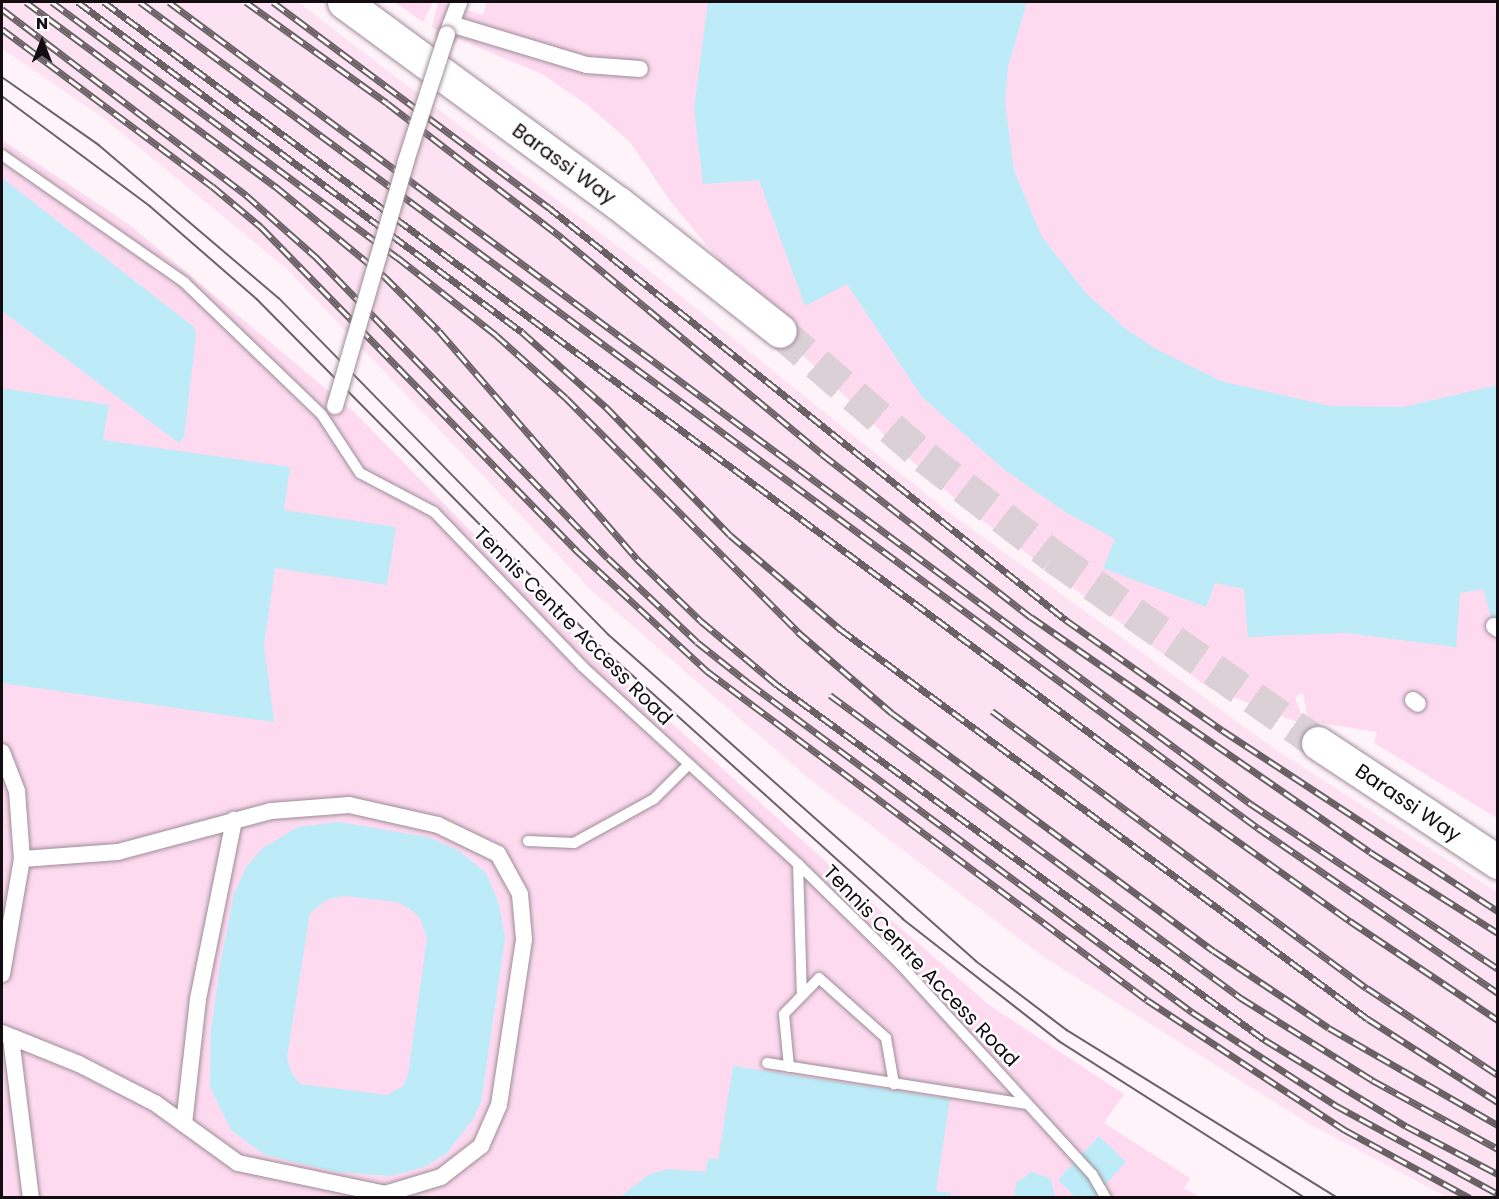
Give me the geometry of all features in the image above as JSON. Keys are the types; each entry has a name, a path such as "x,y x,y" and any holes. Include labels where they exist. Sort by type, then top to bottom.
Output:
{"main road":[{"name":"Barassi Way","path":"344,2 618,203 780,331"},
{"name":"Barassi Way","path":"1318,743 1497,862"}],"street":[{"path":"332,416 406,161 459,4"},
{"path":"451,28 587,64 640,69"},
{"path":"2,752 17,791 22,859 2,974"},
{"path":"22,859 118,852 271,811 349,805 438,825 498,854 520,894 524,939 499,1105 481,1146 441,1178 385,1194 238,1163 155,1103 79,1064 6,1036 31,1197"},
{"path":"184,1124 198,999 234,820"}],"lane":[{"name":"Tennis Centre Access Road","path":"2,155 184,282 322,415 360,473 434,512 582,666 798,864 899,963 1092,1174 1106,1197"},
{"path":"528,841 574,843 654,799 689,764"},
{"path":"798,864 802,995"},
{"path":"789,1067 784,1014 819,978 886,1038 894,1084"},
{"path":"767,1064 1027,1104"}],"shaded area":[{"path":"2,2 298,2 641,264 947,511 1275,749 1497,892 1497,1197 1447,1197 1311,1125 1042,956 807,777 590,589 287,269 101,116 2,49"},
{"path":"395,2 433,2 423,22"},
{"path":"438,2 483,15 487,2 1497,2 1497,818 1374,743 1377,732 1308,721 1303,693 1295,697 1305,725 1209,688 968,510 904,454 777,330 671,202 630,142 590,107 542,74 432,28"},
{"path":"2,140 131,226 356,414 568,630 881,911 989,1005 1124,1094 1104,1123 1190,1178 1184,1188 1200,1197 2,1197"}],"building":[{"path":"708,2 1027,2 1008,67 1005,102 1014,171 1042,237 1086,293 1126,329 1156,349 1221,381 1330,406 1403,407 1498,385 1498,625 1494,626 1483,589 1460,593 1456,647 1346,633 1248,637 1244,589 1215,583 1206,607 1103,568 1115,539 1067,513 1006,471 922,397 847,284 805,306 759,180 703,184 694,109"},
{"path":"2,178 194,327 196,336 184,437 179,443 2,311"},
{"path":"2,388 109,405 103,440 290,467 284,510 396,527 387,585 275,568 264,645 274,722 2,683"},
{"path":"338,822 428,837 458,850 486,873 499,904 505,938 481,1102 473,1119 447,1153 424,1167 391,1176 337,1172 265,1155 231,1130 210,1087 211,1030 221,960 234,894 246,867 264,847 298,827","holes":["346,896 397,902 420,918 427,938 408,1075 403,1086 387,1095 300,1084 291,1072 287,1057 310,913 328,899"]},
{"path":"733,1066 950,1099 936,1191 951,1193 950,1198 619,1198 648,1175 668,1169 706,1172 708,1158 718,1160"},
{"path":"1099,1136 1126,1162 1093,1198 1076,1198 1058,1180"},
{"path":"1032,1172 1051,1179 1055,1198 1014,1198 1016,1183"}],"tunnel":[{"path":"780,331 925,457 1053,556 1318,743"}],"tram line":[{"path":"2,77 99,145 279,298 608,634 976,961 1067,1030 1338,1198"},
{"path":"2,96 150,206 257,299 598,644 903,919 1059,1041 1305,1198"}],"railway":[{"path":"26,2 275,186 385,277 439,331 637,559 701,621 776,684 1265,1040 1406,1126 1498,1174"},
{"path":"52,2 397,257 496,335 566,398 798,632 892,713 1214,951 1329,1028 1498,1125"},
{"path":"78,2 522,332 606,407 730,535 840,629 1368,1019 1498,1102"},
{"path":"104,2 1176,797 1350,921 1498,1020"},
{"path":"140,2 1258,828 1498,993"},
{"path":"169,2 1251,804 1498,969"},
{"path":"246,2 387,103 562,238 822,454 1031,617 1370,852 1498,933"},
{"path":"273,2 547,206 1066,620 1222,730 1498,911"},
{"path":"2,9 246,195 316,257 608,558 697,642 1192,1012 1335,1105 1498,1194"},
{"path":"2,29 212,186 261,227 577,551 707,671 1147,1000 1345,1130 1470,1198"},
{"path":"830,695 1241,998 1372,1080 1498,1149"},
{"path":"992,711 1367,988 1498,1075"}]}
